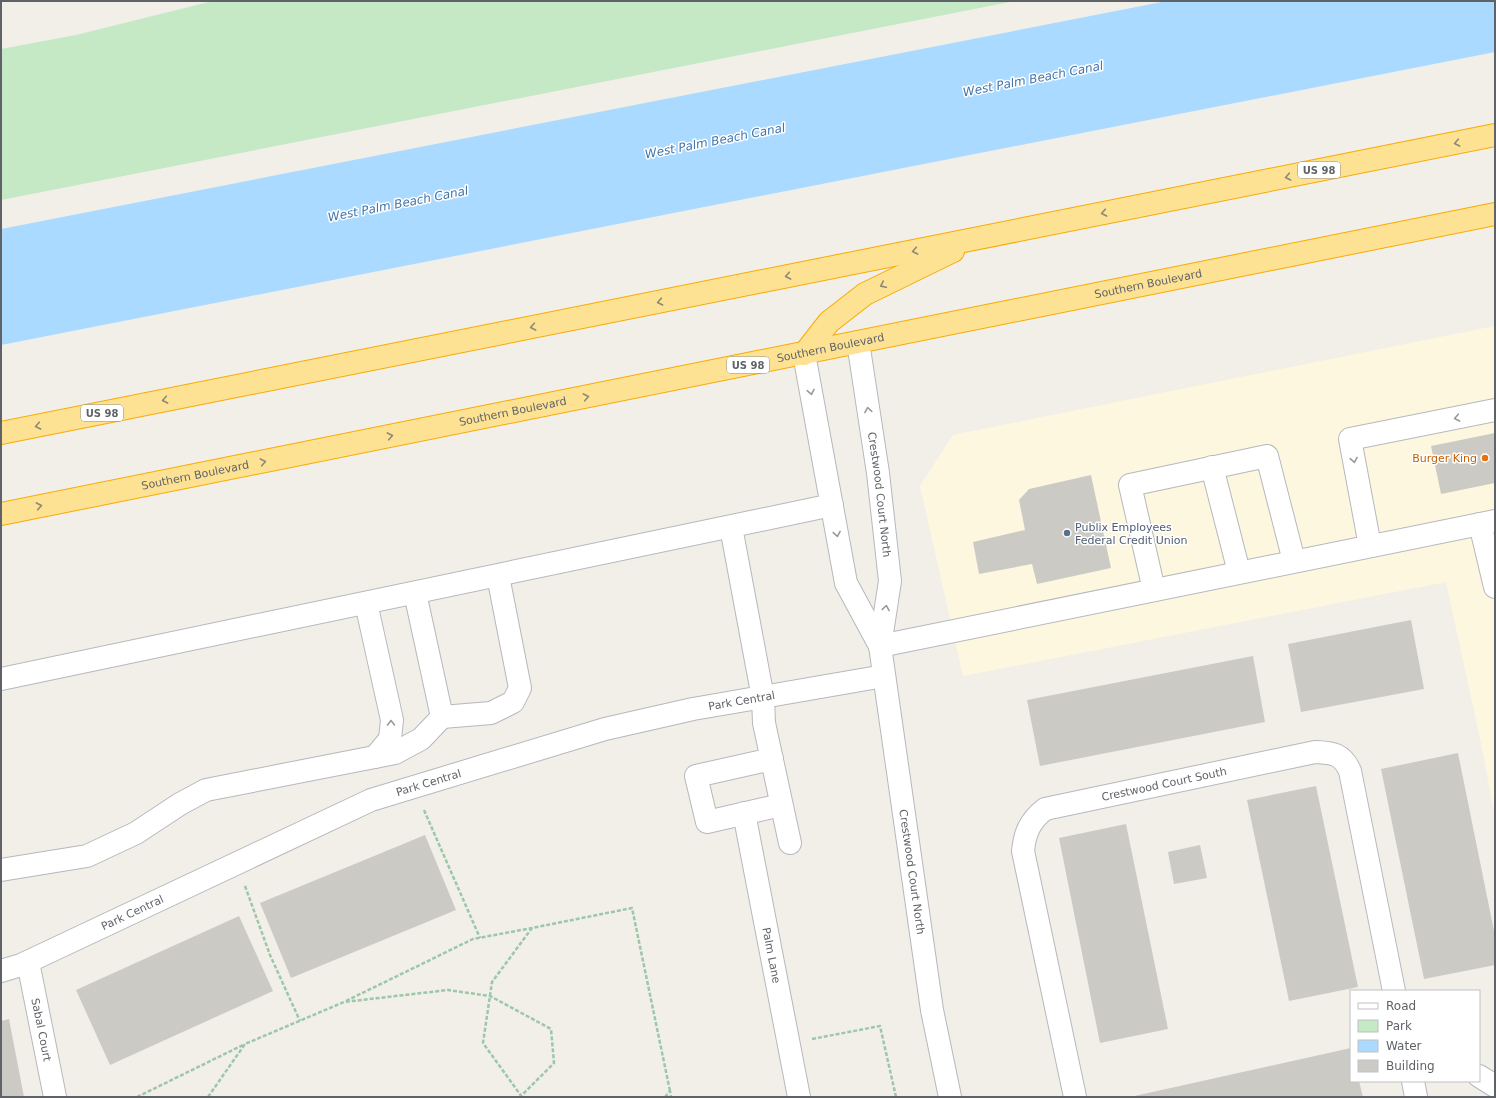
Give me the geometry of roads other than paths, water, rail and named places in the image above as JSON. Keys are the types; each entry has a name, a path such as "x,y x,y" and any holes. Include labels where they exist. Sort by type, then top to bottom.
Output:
{"highway":[{"name":"US 98","path":"1,433 1495,135"},
{"name":"Southern Boulevard","path":"1,514 804,354 1495,214"},
{"path":"804,354 829,322 865,294 981,238"}],"street":[{"name":"Crestwood Court North","path":"858,342 878,473 890,581 880,646 932,1010 950,1097"},
{"name":"Crestwood Court North","path":"804,354 846,583 880,646"},
{"path":"1370,546 1350,439 1495,410"},
{"path":"1154,590 1130,485 1212,467 1267,456 1294,561"},
{"path":"1212,467 1239,572"},
{"path":"1,679 832,506"},
{"path":"880,646 1488,522 1495,588"},
{"path":"731,527 763,698 764,723 790,843"},
{"path":"1,870 87,856 136,833 180,804 206,790 395,753 421,739 442,717 491,713 513,702 520,688 498,576"},
{"path":"415,593 442,717"},
{"path":"366,603 392,720 390,739 375,757"},
{"name":"Park Central","path":"1,971 28,962 371,800 605,729 693,709 884,676"},
{"name":"Crestwood Court South","path":"1075,1097 1023,851 1024,838 1028,827 1045,809 1315,752 1327,752 1338,756 1346,762 1350,771 1394,990"},
{"path":"772,759 696,776 707,822 781,805"},
{"name":"Palm Lane","path":"744,813 799,1097"},
{"name":"Sabal Court","path":"28,962 54,1097"},
{"path":"1480,1077 1495,1086"},
{"path":"1413,1082 1416,1097"}],"water":[{"name":"West Palm Beach Canal","path":"1167,1 1495,1 1495,52 1,345 1,229"}],"place":[{"name":"Burger King","path":"1485,458"},
{"name":"Publix Employees Federal Credit Union","path":"1067,533"}]}
